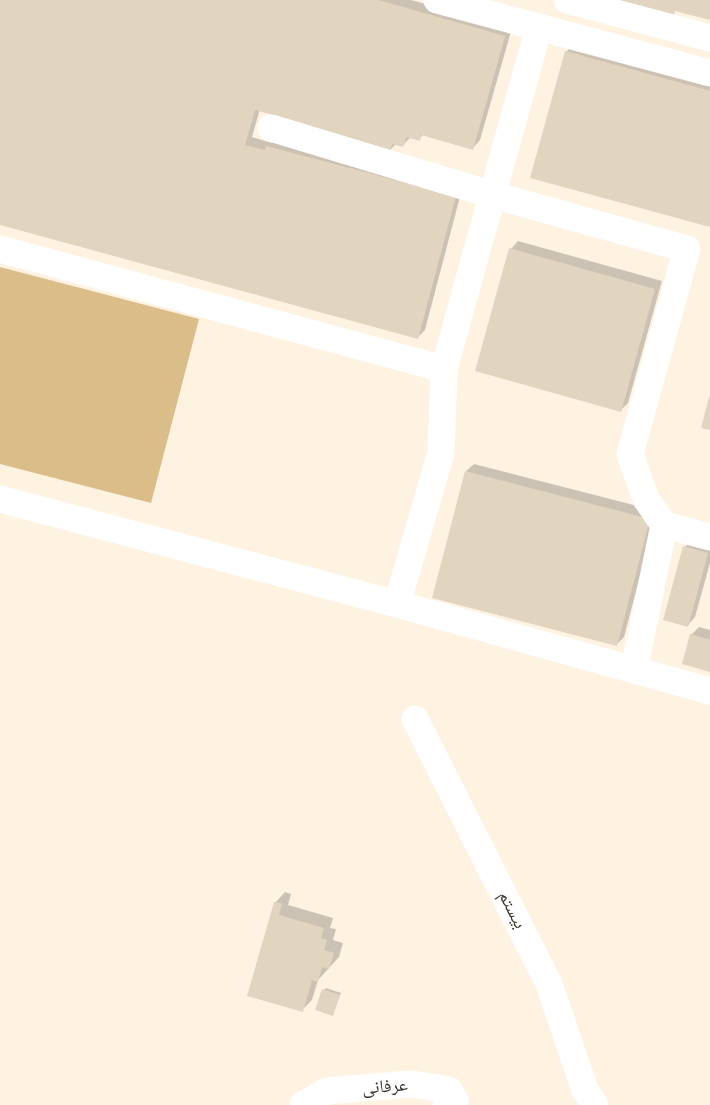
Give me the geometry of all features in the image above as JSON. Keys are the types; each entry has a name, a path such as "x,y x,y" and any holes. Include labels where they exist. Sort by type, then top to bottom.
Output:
{"street":[{"path":"437,0 710,73"},
{"path":"567,0 710,38"},
{"path":"397,604 441,453 444,369 539,27"},
{"path":"271,128 493,195 687,249 630,454 646,498 664,525 710,537"},
{"path":"0,249 444,369"},
{"path":"0,499 397,604 710,691"},
{"path":"634,670 664,525"},
{"name":"بیستم","path":"415,719 549,984 585,1090 595,1105"},
{"name":"عرفانی","path":"303,1105 327,1091 412,1084 449,1090 454,1101 444,1105 431,1100 403,1097 353,1102 346,1105"}],"shaded area":[{"path":"0,267 199,319 151,503 0,464"}],"building":[{"path":"0,0 378,0 505,36 473,150 421,135 420,141 406,137 403,147 392,144 389,154 300,129 301,123 255,110 245,145 265,150 266,146 456,196 418,339 0,225"},
{"path":"585,0 710,0 710,20 675,11 672,24"},
{"path":"565,51 710,91 710,227 530,178"},
{"path":"509,248 655,289 621,412 475,371"},
{"path":"710,397 710,430 701,428"},
{"path":"465,471 650,519 617,646 432,598"},
{"path":"683,546 708,553 688,627 663,620"},
{"path":"690,634 710,640 710,672 682,664"},
{"path":"274,902 282,904 279,915 324,928 321,938 327,940 324,950 334,953 329,969 322,967 318,982 312,980 303,1012 247,996"},
{"path":"322,989 340,995 333,1016 315,1010"}]}
